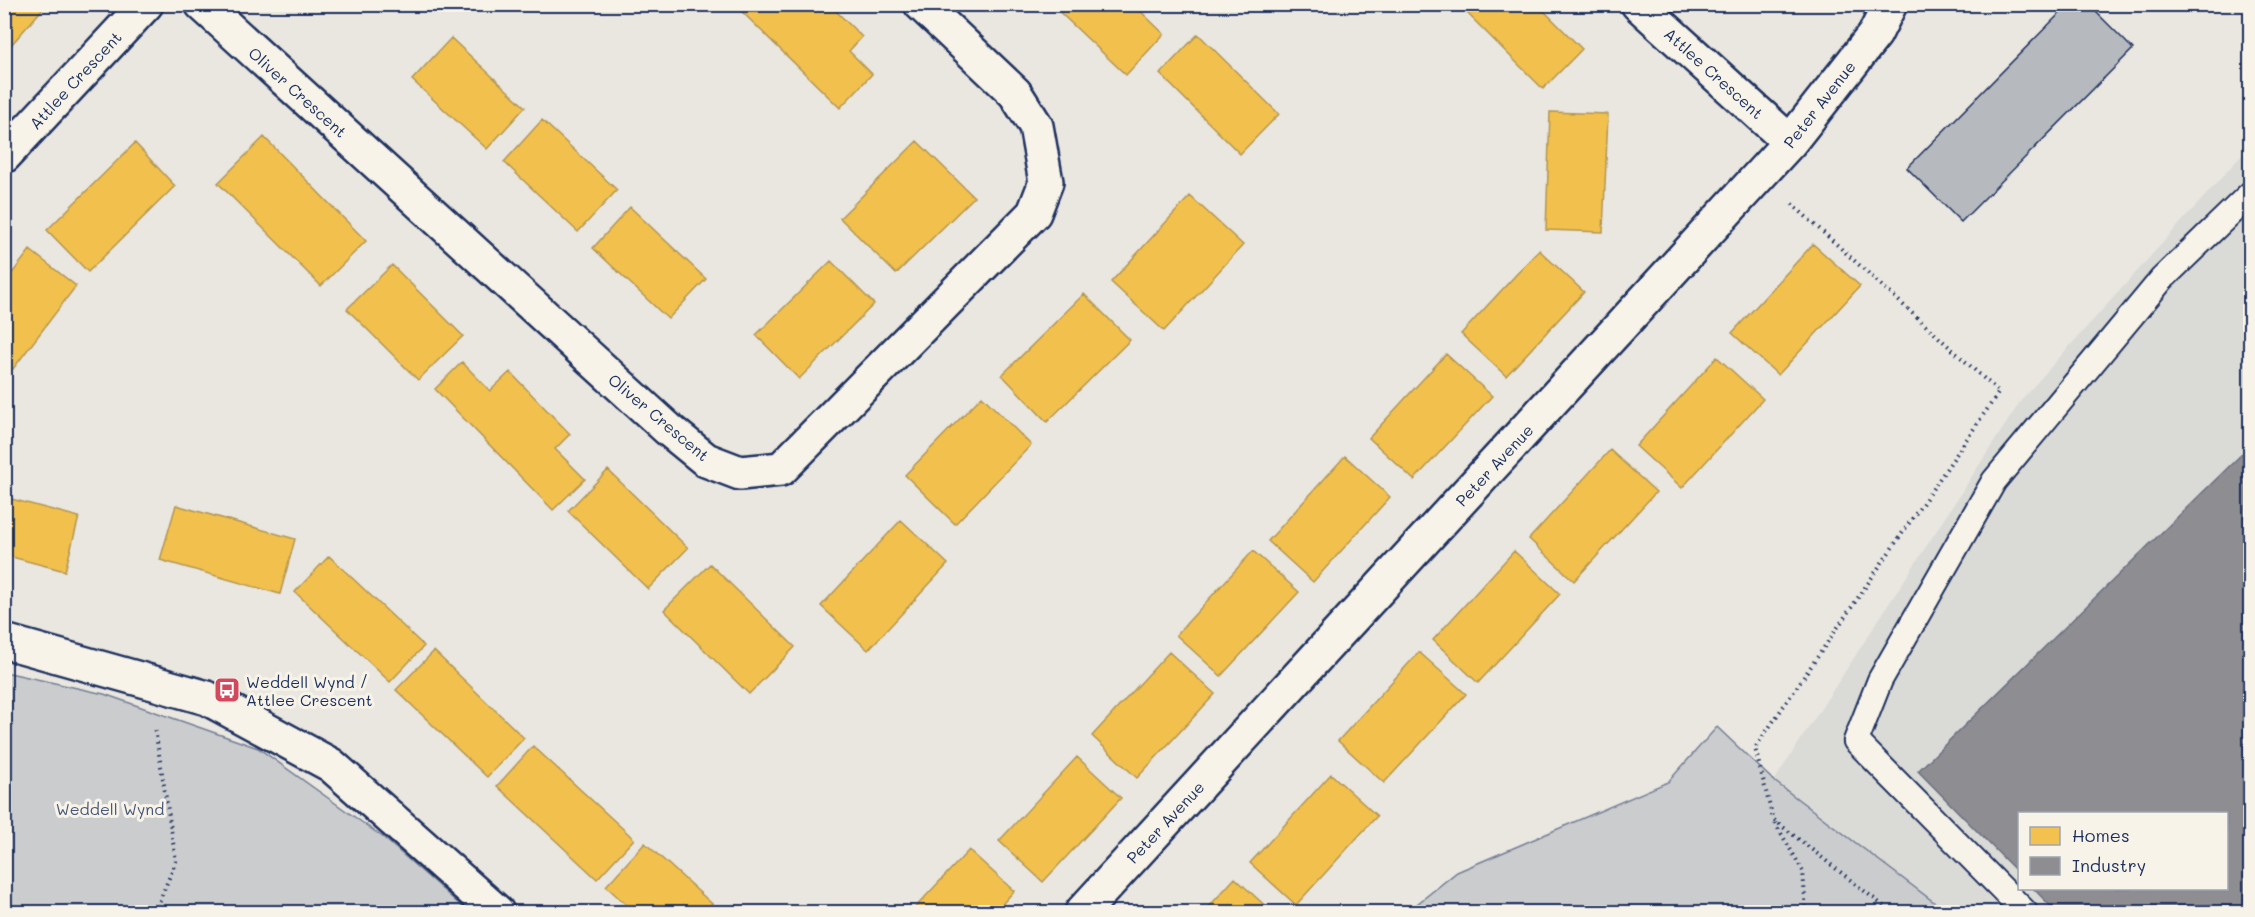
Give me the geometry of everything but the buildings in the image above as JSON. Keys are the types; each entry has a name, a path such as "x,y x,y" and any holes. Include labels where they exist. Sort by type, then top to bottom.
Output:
{"street":[{"name":"Attlee Crescent","path":"4,156 146,4"},
{"name":"Oliver Crescent","path":"202,4 668,429 706,460 740,473 781,468 1034,213 1046,182 1036,126 1015,93 921,4"},
{"name":"Attlee Crescent","path":"1638,4 1790,142"},
{"name":"Peter Avenue","path":"1083,912 1790,142 1875,34 1890,4"},
{"path":"4,641 207,698 331,765 496,912"}],"lane":[{"path":"2025,912 1857,741 1881,680 1994,481 2162,279 2250,194"}],"path":[{"path":"1790,142 1789,201 1999,392 1755,748 1773,819 1803,871 1806,912"},
{"path":"154,722 176,861 155,912"},
{"path":"1773,819 1891,912"}],"shaded area":[{"path":"2250,146 2250,912 1947,912 1774,781 2022,399"}],"green space":[{"name":"Weddell Wynd","path":"5,672 104,694 258,748 384,838 468,912 5,912"},
{"path":"1717,727 1774,781 1947,912 1407,912 1457,872 1668,782"}],"place":[{"name":"Weddell Wynd / Attlee Crescent","path":"227,690"}]}
